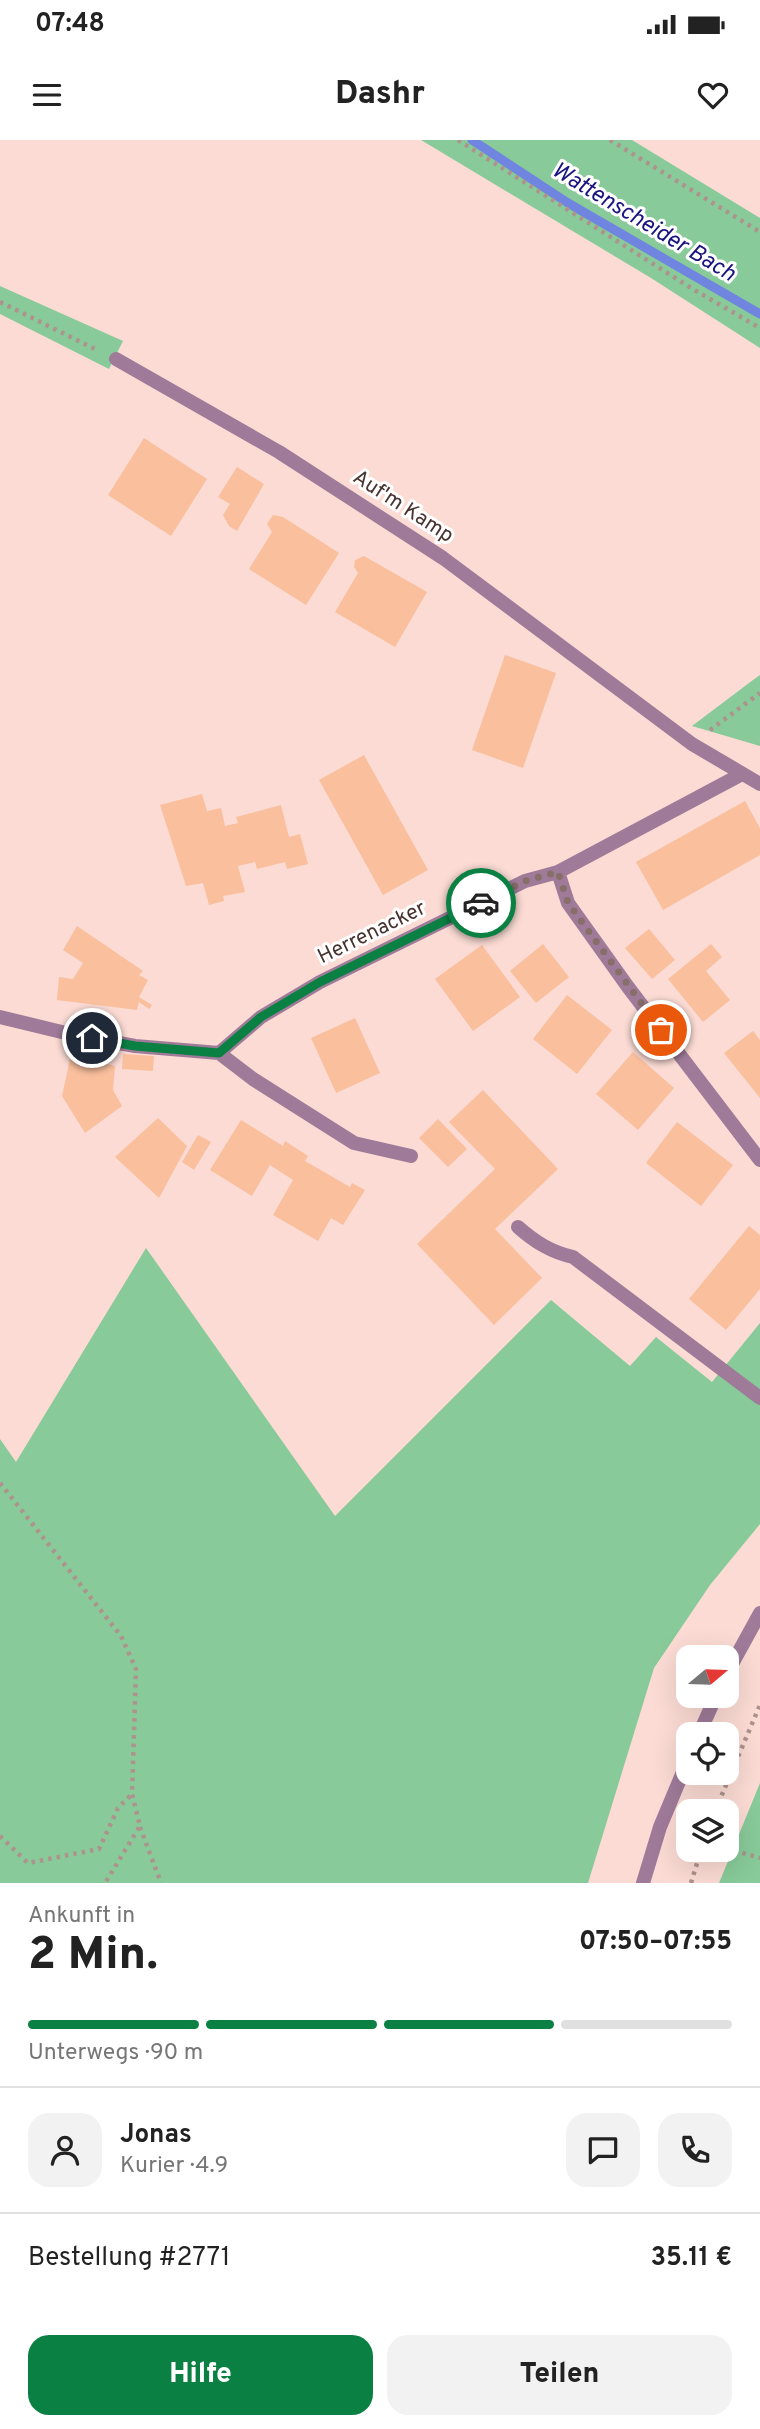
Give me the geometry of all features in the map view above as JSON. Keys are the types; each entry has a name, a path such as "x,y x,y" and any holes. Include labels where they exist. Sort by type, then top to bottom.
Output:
{"street":[{"name":"Auf'm Kamp","path":"116,359 279,452 443,558 692,744 760,784"},
{"name":"Herrenacker","path":"219,1053 261,1017 320,982 525,881 558,872 742,774"},
{"path":"558,872 568,903 628,987 760,1160"},
{"path":"0,1017 69,1034 135,1046 219,1053 253,1079 354,1143 411,1156"},
{"path":"518,1227 539,1244 558,1254 573,1257 760,1398"},
{"path":"739,1651 760,1613"},
{"path":"643,1883 660,1827 678,1785"}],"path":[{"path":"458,140 691,288 760,328"},
{"path":"610,140 760,232"},
{"path":"0,302 116,359"},
{"path":"692,744 760,693"},
{"path":"0,1483 121,1636 136,1669 132,1794 140,1826 161,1883"},
{"path":"720,1799 760,1705"},
{"path":"0,1836 28,1863 99,1849 118,1808 132,1794"},
{"path":"105,1883 140,1826"},
{"path":"739,1852 760,1858"},
{"path":"691,1883 697,1862"}],"green space":[{"path":"421,140 632,140 760,218 760,348 651,278"},
{"path":"0,286 123,341 109,369 0,314"},
{"path":"760,675 760,746 692,726 753,680"},
{"path":"146,1248 335,1516 551,1300 630,1366 656,1337 712,1382 760,1323 760,1524 710,1585 654,1668 588,1883 0,1883 0,1439 16,1462"},
{"path":"760,1783 760,1883 719,1883 728,1862 739,1862 739,1834"}],"building":[{"path":"144,438 207,479 171,536 108,495"},
{"path":"237,467 264,484 237,531 229,526 223,515 230,504 218,497"},
{"path":"273,515 283,517 339,553 306,605 249,569 272,532 267,524"},
{"path":"364,556 427,592 395,647 335,612 358,573 354,567 355,560"},
{"path":"505,655 556,673 523,768 472,750"},
{"path":"364,755 428,870 383,895 319,780"},
{"path":"202,794 207,811 221,808 225,826 238,823 236,817 281,805 289,837 300,834 308,864 287,869 285,862 257,869 255,862 238,866 245,892 223,896 224,901 209,905 203,883 186,886 160,805"},
{"path":"745,801 760,828 760,855 663,910 636,862"},
{"path":"77,926 143,971 139,975 148,980 139,997 152,1005 149,1009 139,1002 137,1010 57,1000 59,977 73,979 83,963 63,950"},
{"path":"649,929 675,960 652,979 625,948"},
{"path":"543,944 569,977 536,1003 510,971"},
{"path":"711,944 722,957 706,971 730,1000 703,1022 668,979"},
{"path":"482,945 520,997 473,1031 435,979"},
{"path":"567,995 612,1030 577,1074 533,1039"},
{"path":"355,1018 380,1073 336,1093 311,1038"},
{"path":"753,1031 760,1040 760,1098 724,1053"},
{"path":"633,1052 674,1088 638,1130 596,1094"},
{"path":"71,1054 115,1066 113,1090 122,1106 85,1133 62,1096"},
{"path":"123,1054 154,1056 153,1071 122,1069"},
{"path":"483,1090 558,1169 495,1229 542,1278 494,1325 417,1244 495,1169 449,1122"},
{"path":"158,1118 187,1146 159,1198 115,1157"},
{"path":"438,1119 467,1149 448,1167 419,1138"},
{"path":"241,1120 283,1146 285,1141 308,1156 305,1161 350,1187 352,1183 365,1190 343,1225 331,1218 318,1241 273,1215 293,1180 270,1165 252,1196 210,1170"},
{"path":"677,1122 733,1165 701,1206 646,1163"},
{"path":"198,1135 211,1142 194,1170 182,1162"},
{"path":"749,1226 760,1235 760,1289 726,1330 689,1299"}],"waterway":[{"name":"Wattenscheider Bach","path":"472,140 568,203 760,314"}],"way so far":[{"path":"481,903 525,881 558,872 568,903 661,1030"}],"route":[{"path":"92,1038 135,1046 219,1053 261,1017 320,982 481,903"}]}
